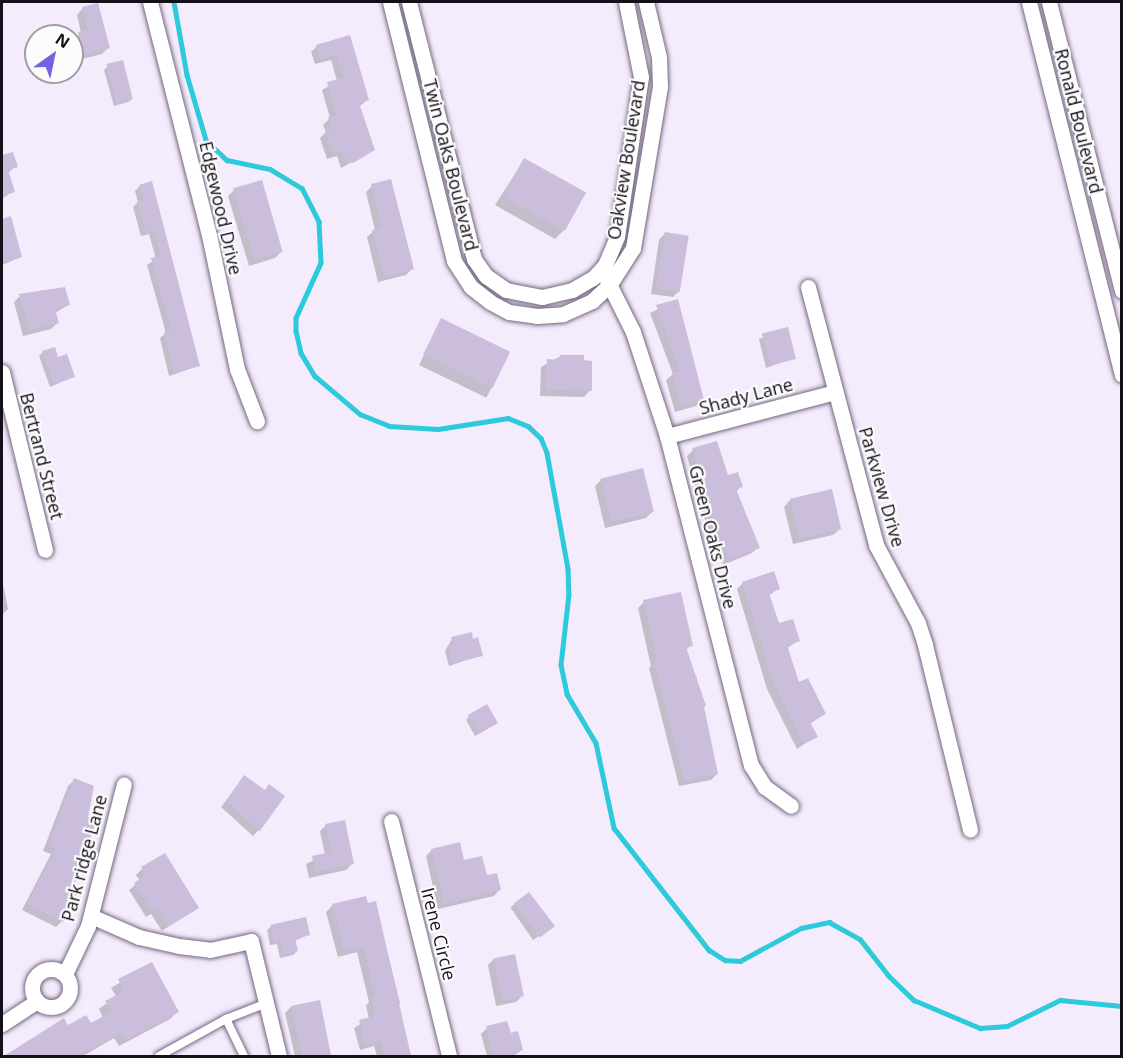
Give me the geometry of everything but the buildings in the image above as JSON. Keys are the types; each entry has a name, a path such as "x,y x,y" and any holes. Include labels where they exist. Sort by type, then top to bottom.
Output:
{"street":[{"name":"Edgewood Drive","path":"150,2 206,224 237,369 257,421"},
{"name":"Twin Oaks Boulevard","path":"390,2 448,243 471,287 509,312 552,316 582,306 610,284"},
{"name":"Twin Oaks Boulevard","path":"409,2 469,247 480,269 506,290 532,297 572,290 600,271"},
{"name":"Oakview Boulevard","path":"600,271 617,237 640,97 639,59 626,2"},
{"name":"Oakview Boulevard","path":"610,284 625,266 637,233 660,86 659,57 646,2"},
{"name":"Ronald Boulevard","path":"1029,2 1122,375"},
{"name":"Ronald Boulevard","path":"1049,2 1122,291"},
{"path":"1034,21 1053,17"},
{"path":"1090,250 1110,245"},
{"name":"Green Oaks Drive","path":"600,271 610,284 633,332 667,436 751,765 765,787 791,806"},
{"name":"Parkview Drive","path":"808,287 876,545 921,634 970,831"},
{"name":"Bertrand Street","path":"2,372 45,550"},
{"name":"Shady Lane","path":"667,436 836,392"},
{"name":"Park ridge Lane","path":"37,1001 50,1007 67,999 70,986 65,974 91,916 124,784"},
{"name":"Irene Circle","path":"391,821 449,1056"},
{"path":"91,916 139,937 179,946 210,950 251,941 279,1056"},
{"path":"2,1024 37,1001 32,991 37,974 54,969 65,974"}],"lane":[{"path":"159,1056 226,1019 267,1003"},
{"path":"226,1019 243,1056"}],"waterway":[{"path":"174,2 187,75 206,140 227,160 270,169 302,188 319,222 321,263 296,318 296,331 301,353 315,376 360,414 389,426 438,429 508,418 528,426 541,438 547,453 568,569 569,594 561,665 567,694 596,743 614,828 709,950 725,960 740,961 801,928 829,922 860,939 889,976 914,1000 980,1028 1007,1026 1060,1000 1122,1006"}]}
